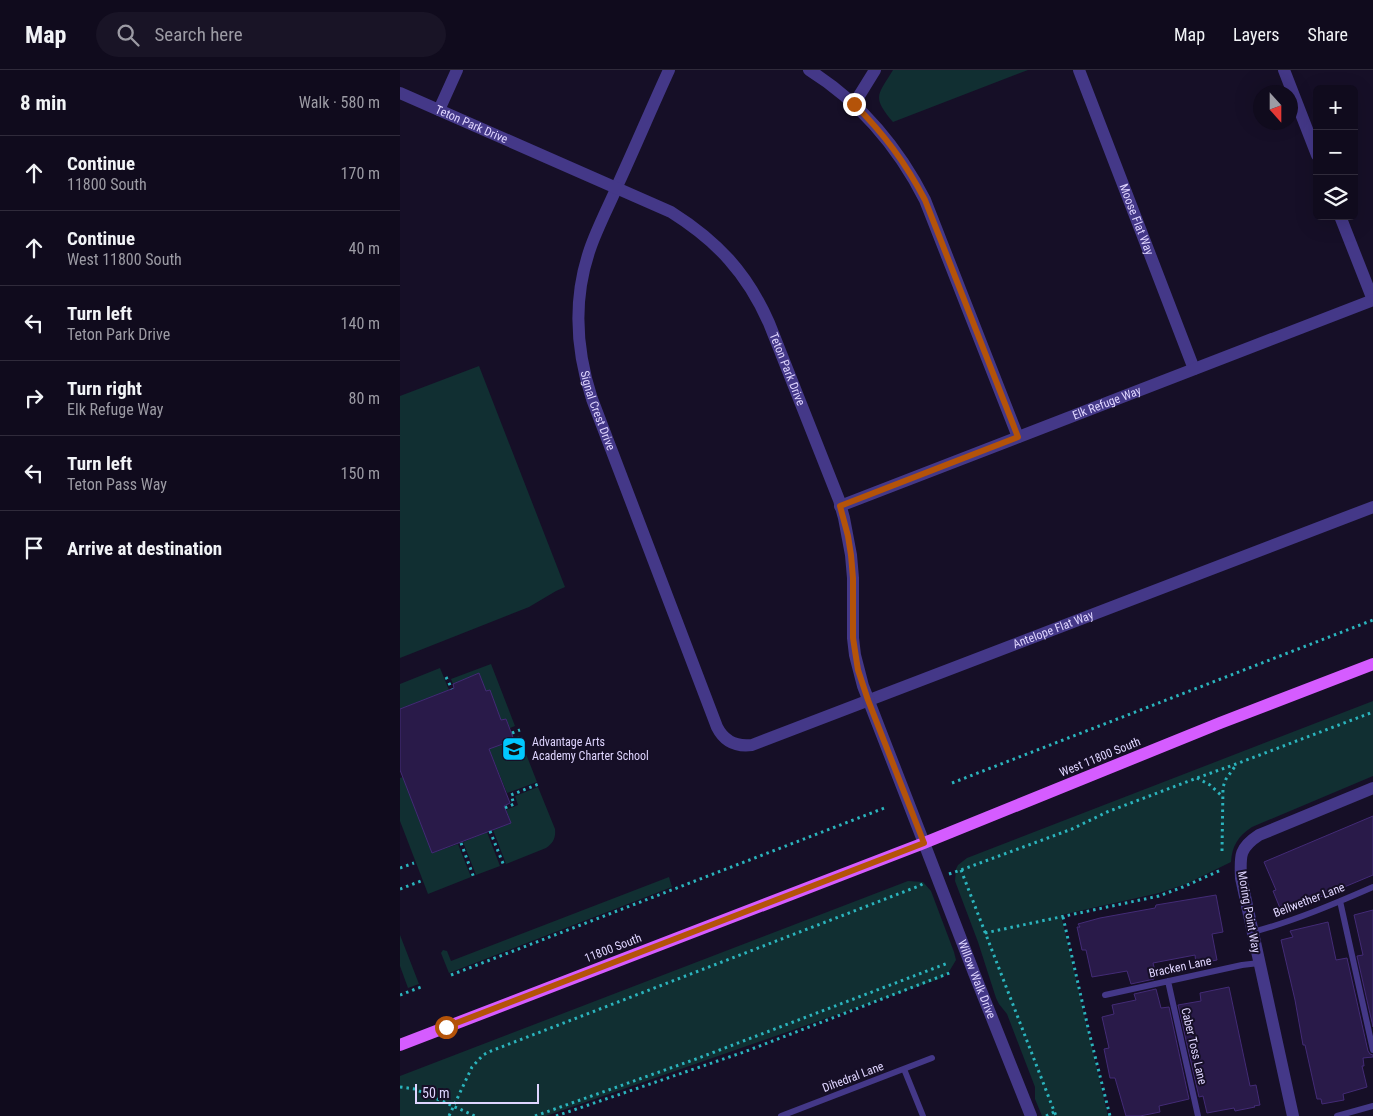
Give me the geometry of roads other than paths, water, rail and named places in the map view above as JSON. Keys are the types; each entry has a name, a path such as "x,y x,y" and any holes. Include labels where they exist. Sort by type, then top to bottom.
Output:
{"main road":[{"name":"West 11800 South","path":"837,877 1220,723 1373,664"},
{"name":"11800 South","path":"400,1045 837,877"}],"street":[{"path":"440,110 457,70"},
{"name":"Signal Crest Drive","path":"669,70 590,248 581,287 578,326 582,363 592,399 717,727 720,734 732,743"},
{"path":"809,70 854,104 875,125 891,144 915,180 925,200 1018,437"},
{"path":"854,104 875,70"},
{"name":"Moose Flat Way","path":"1079,70 1194,369"},
{"path":"1284,70 1313,145"},
{"name":"Teton Park Drive","path":"400,93 671,212 690,224 719,248 738,269 761,304 840,506 851,555 853,638 858,670 924,843"},
{"path":"1342,220 1373,300"},
{"name":"Elk Refuge Way","path":"840,506 1373,300"},
{"name":"Antelope Flat Way","path":"732,743 745,746 752,745 1373,506"},
{"name":"Moring Point Way","path":"1293,1116 1241,878 1241,856 1249,841 1259,835 1373,788"},
{"name":"Willow Walk Drive","path":"924,843 1031,1116"}],"lane":[{"name":"Bellwether Lane","path":"1253,932 1271,927 1373,887"},
{"path":"1340,901 1373,1050"},
{"name":"Bracken Lane","path":"1105,995 1242,965 1259,963"},
{"name":"Caber Toss Lane","path":"1168,981 1198,1116"},
{"name":"Dihedral Lane","path":"781,1116 932,1058"},
{"path":"904,1069 923,1116"},
{"path":"1337,1116 1373,1106"}],"place":[{"name":"Advantage Arts Academy Charter School","path":"514,749"}]}
